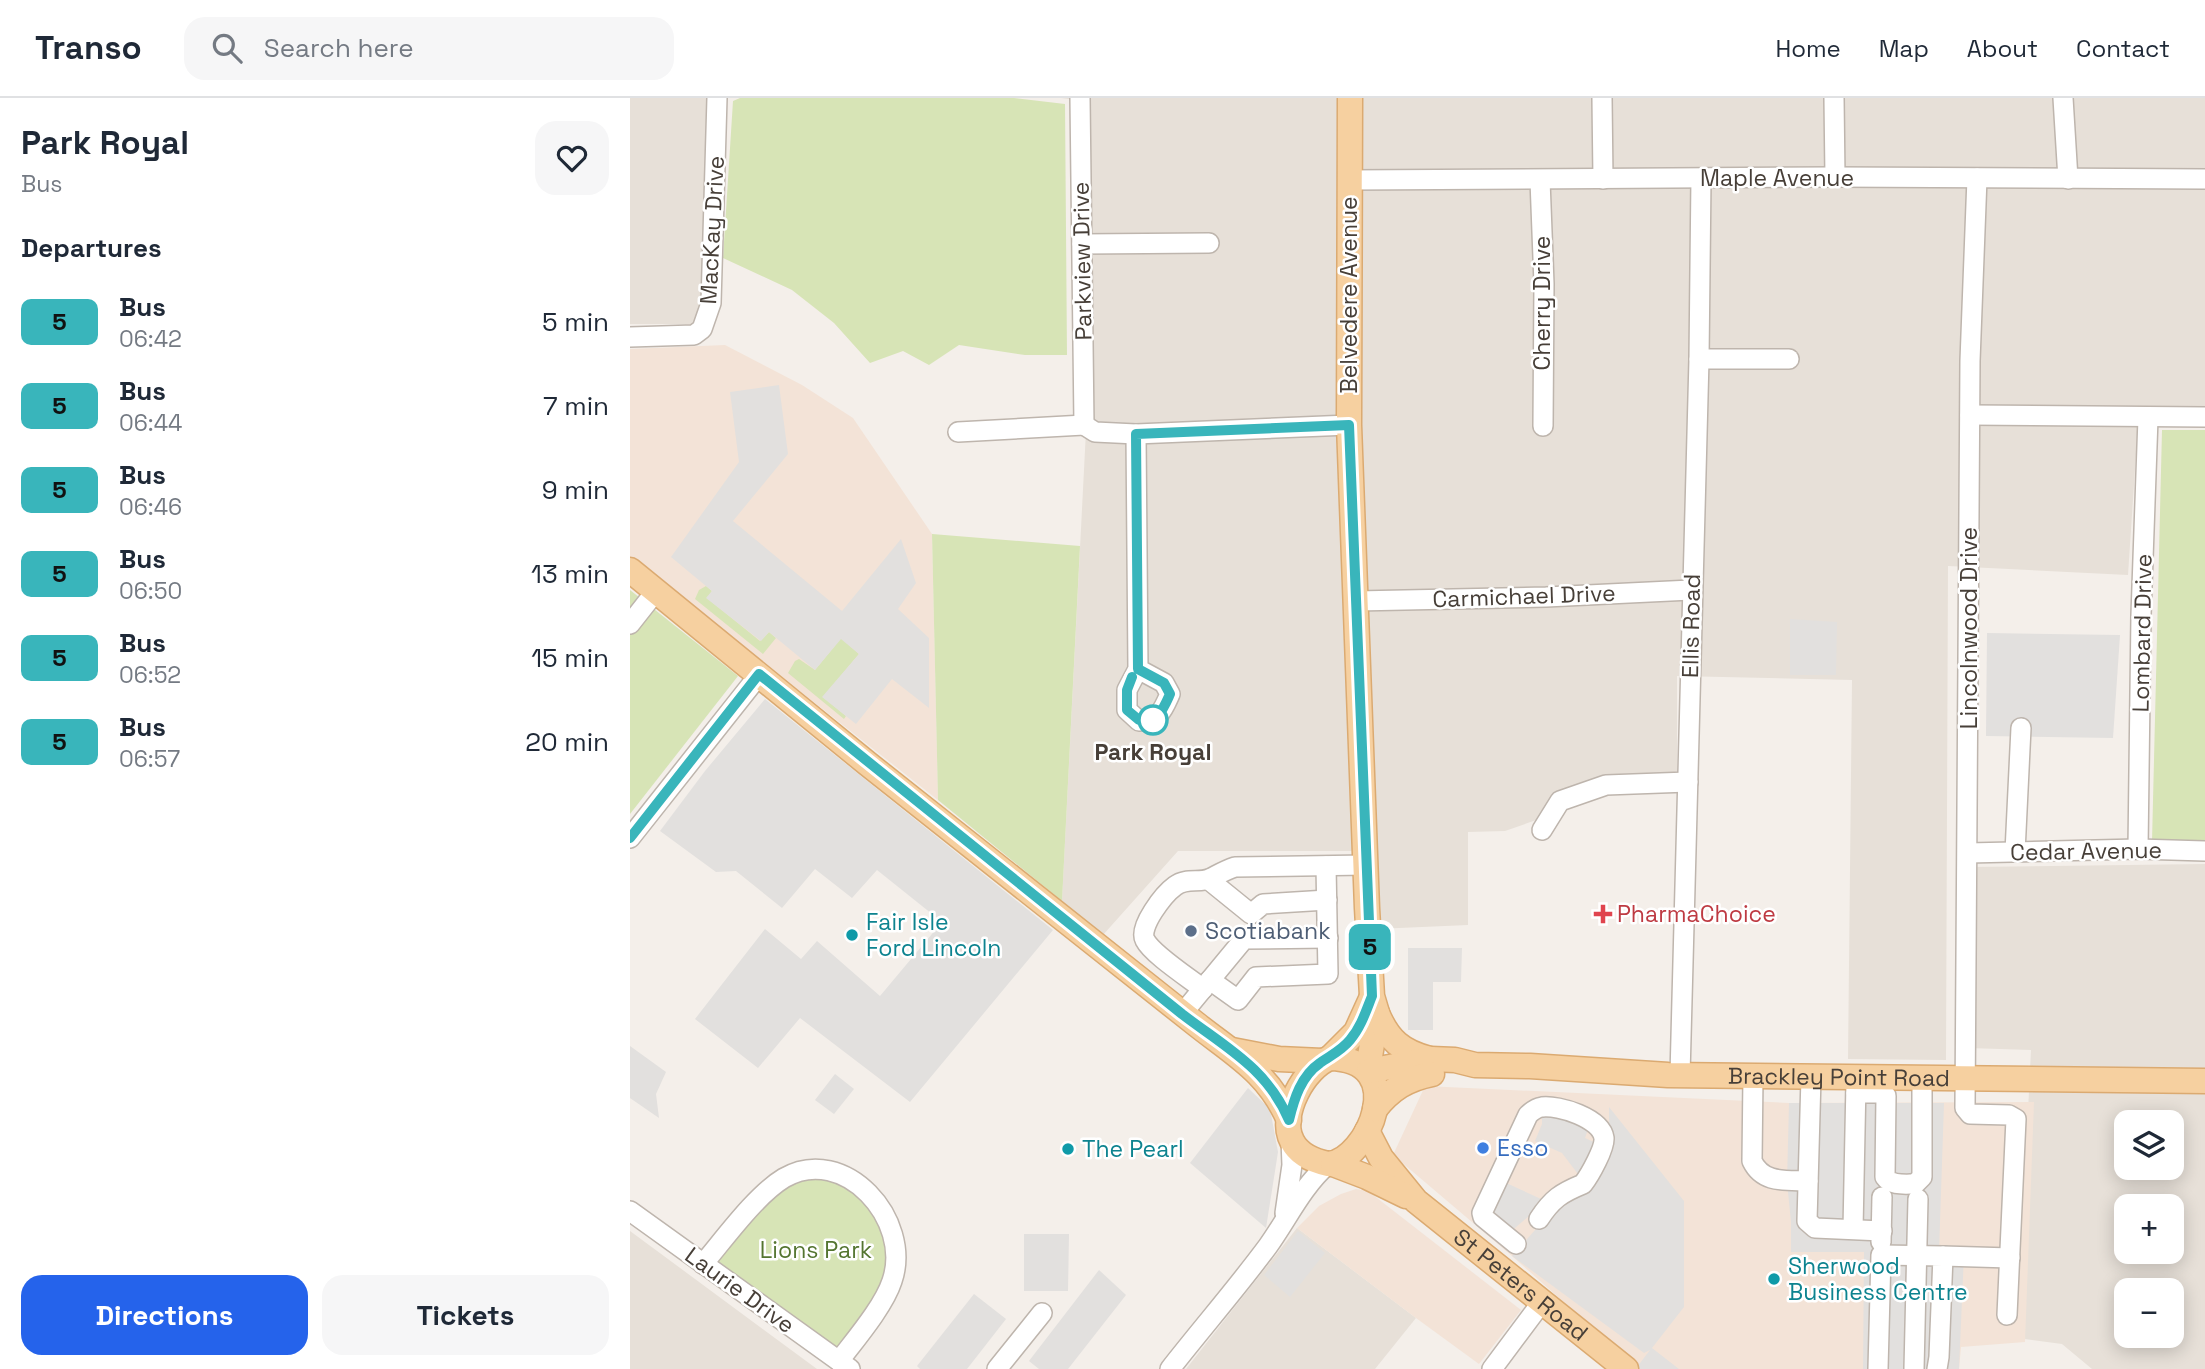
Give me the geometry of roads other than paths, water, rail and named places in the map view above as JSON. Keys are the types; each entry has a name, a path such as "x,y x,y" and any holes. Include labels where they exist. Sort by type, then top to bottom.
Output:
{"main road":[{"name":"Belvedere Avenue","path":"1350,98 1349,425 1366,865 1375,1004 1368,1070"},
{"path":"630,570 1182,1014 1231,1049 1275,1092 1290,1130 1308,1157 1331,1164 1346,1157 1358,1145 1371,1119 1375,1086 1368,1070 1346,1059 1279,1059 1231,1049"},
{"name":"Belvedere Avenue","path":"1326,1060 1356,1032 1375,1004"},
{"path":"1375,1004 1392,1041 1415,1055 1431,1059"},
{"name":"Brackley Point Road","path":"1368,1070 1431,1059 1455,1060 1475,1065 1680,1075 1811,1077 1856,1085 1922,1078 2205,1081"},
{"path":"1290,1130 1297,1092 1313,1069 1326,1060"},
{"name":"Brackley Point Road","path":"1371,1119 1392,1090 1401,1084 1475,1065"},
{"name":"St Peters Road","path":"1371,1119 1381,1158 1416,1201 1626,1369"},
{"name":"St Peters Road","path":"1331,1164 1367,1177 1416,1201"}],"street":[{"name":"MacKay Drive","path":"630,337 694,335 702,329 708,315 714,253 717,98"},
{"name":"Parkview Drive","path":"1080,98 1084,425"},
{"path":"1602,98 1603,179"},
{"path":"1834,98 1835,177"},
{"path":"2063,98 2068,179"},
{"name":"Maple Avenue","path":"1350,180 1835,177 2205,179"},
{"name":"Ellis Road","path":"1680,1075 1699,359 1701,178"},
{"name":"Lincolnwood Drive","path":"1977,178 1970,415 1966,1111 1970,1114 2009,1115 2017,1119 2010,1258"},
{"name":"Cherry Drive","path":"1540,180 1544,284 1543,426"},
{"path":"1082,244 1209,243"},
{"path":"1699,359 1789,359"},
{"path":"1970,415 2205,417"},
{"name":"Lombard Drive","path":"2138,849 2141,615 2148,418"},
{"path":"958,432 1084,425 1095,432 1136,434 1349,425"},
{"path":"1136,434 1138,669"},
{"name":"Carmichael Drive","path":"1356,601 1546,597 1691,590"},
{"path":"630,624 656,591"},
{"path":"630,838 759,674"},
{"path":"2015,852 2021,728"},
{"path":"1542,830 1560,801 1606,785 1688,782"},
{"name":"Cedar Avenue","path":"1968,853 2138,849 2205,851"},
{"path":"1326,866 1328,974 1256,977 1238,1000 1206,984 1153,950 1145,940 1143,932 1146,922 1175,886 1188,880 1209,880 1218,873 1235,867 1366,865"},
{"path":"1182,1014 1254,925 1251,914 1209,880"},
{"path":"1251,914 1263,904 1327,900"},
{"path":"1244,939 1328,938"},
{"path":"1753,1076 1752,1161 1756,1169 1772,1180 1808,1181"},
{"path":"1811,1077 1807,1221 1810,1226 1882,1231"},
{"path":"1853,1229 1856,1085 1886,1096 1885,1177 1892,1183 1915,1184 1922,1177 1922,1078"},
{"path":"1516,1244 1483,1217 1482,1213 1528,1115 1534,1109 1543,1107 1560,1109 1597,1124 1602,1131 1604,1143 1583,1184 1562,1192 1539,1219"},
{"path":"1282,1224 1291,1181 1290,1130"},
{"path":"1170,1369 1268,1246 1306,1186 1331,1164"},
{"path":"703,1264 766,1192 786,1177 808,1171 825,1171 848,1179 867,1192 884,1210 897,1252 892,1281 844,1365"},
{"path":"1878,1369 1882,1197"},
{"path":"1914,1369 1918,1199"},
{"name":"Laurie Drive","path":"630,1211 844,1365"},
{"path":"1881,1255 2010,1258 2007,1315"},
{"path":"1937,1369 1940,1357 1943,1256"},
{"path":"1492,1369 1542,1302"},
{"path":"997,1369 1042,1313"}],"place":[{"name":"Park Royal","path":"1153,720"},
{"name":"PharmaChoice","path":"1603,914"},
{"name":"Scotiabank","path":"1191,931"},
{"name":"Fair Isle Ford Lincoln","path":"852,935"},
{"name":"Esso","path":"1483,1148"},
{"name":"The Pearl","path":"1068,1149"},
{"name":"Sherwood Business Centre","path":"1774,1279"}],"park label":[{"name":"Lions Park","path":"816,1250"}]}
